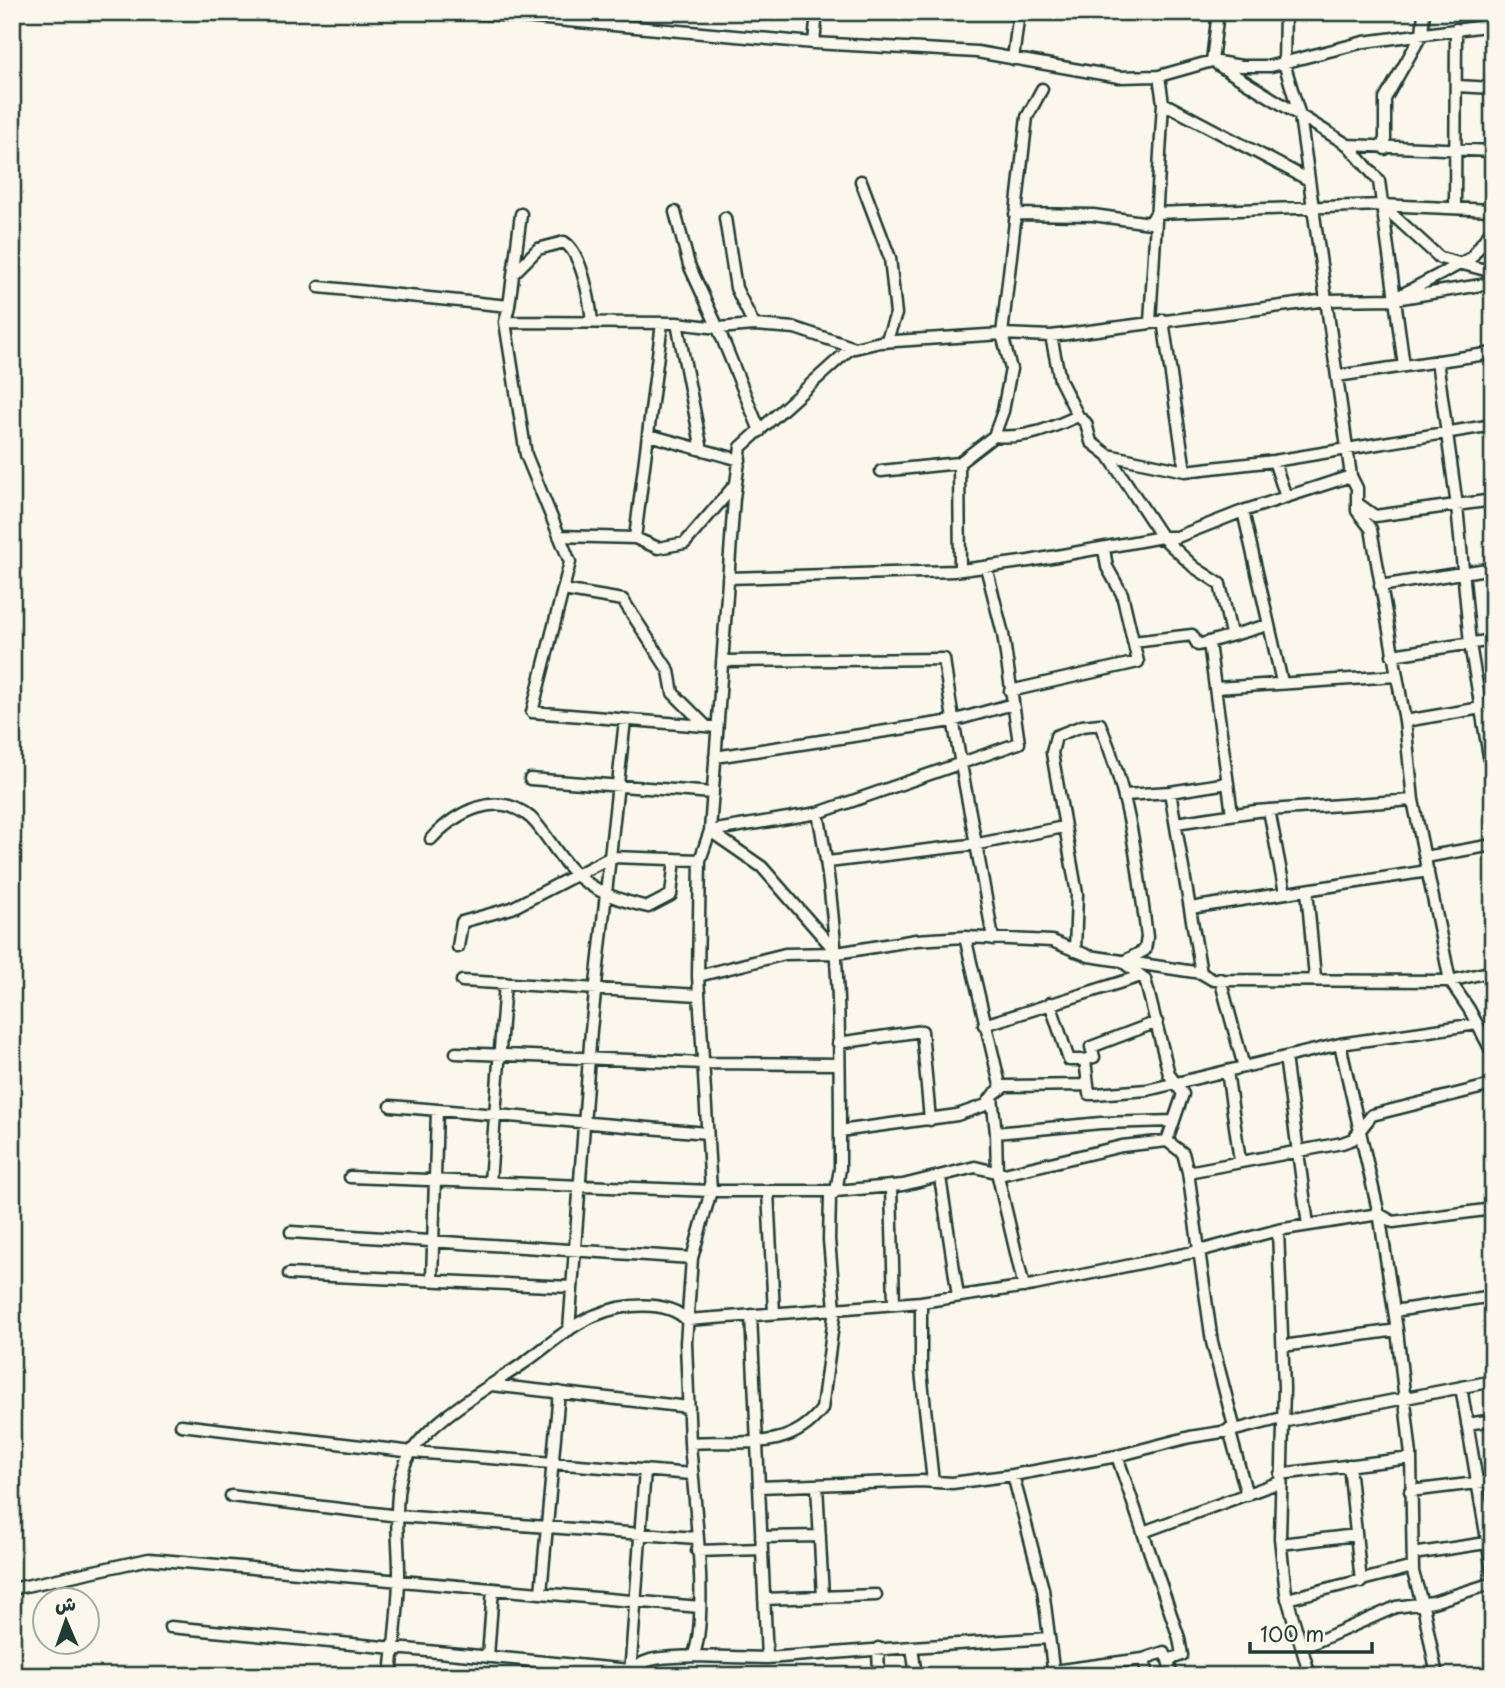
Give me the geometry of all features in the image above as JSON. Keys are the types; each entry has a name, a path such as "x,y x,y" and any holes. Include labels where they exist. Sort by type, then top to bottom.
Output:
{"street":[{"path":"467,12 814,43 977,52 1119,77 1159,76 1212,61 1241,66 1284,63 1364,42 1493,25"},
{"path":"814,43 817,12"},
{"path":"1013,60 1019,12"},
{"path":"1212,61 1218,12"},
{"path":"1285,12 1284,63 1300,116 1351,476 1357,488 1357,511 1371,529 1405,721 1413,800 1450,981 1477,1024 1492,1052 1493,1060"},
{"path":"1385,149 1385,99 1422,34 1424,12"},
{"path":"1455,208 1456,29"},
{"path":"1212,61 1348,145 1379,181 1404,366"},
{"path":"1150,322 1163,103 1159,76"},
{"path":"1457,86 1493,88"},
{"path":"881,471 959,463 994,436 1003,411 1011,369 1002,334 1027,117 1042,89"},
{"path":"1163,103 1309,180"},
{"path":"1348,145 1385,149 1493,151"},
{"path":"862,181 890,258 896,314 886,342"},
{"path":"1156,213 1381,205 1493,210"},
{"path":"1381,205 1440,258 1493,272"},
{"path":"675,212 689,265 760,431"},
{"path":"1015,214 1093,215 1150,223 1156,213"},
{"path":"521,214 505,322 526,455 570,562 532,712 712,727"},
{"path":"725,218 736,288 754,325"},
{"path":"1395,299 1471,258 1493,228"},
{"path":"513,274 538,249 564,242 574,248 586,280 585,293 593,322"},
{"path":"505,322 677,323 718,328 754,325 795,328 851,348 886,342 1002,334 1051,336 1327,300 1395,299 1493,283"},
{"path":"319,287 509,306"},
{"path":"1163,320 1185,471"},
{"path":"635,538 662,323"},
{"path":"649,435 702,450 677,323"},
{"path":"1051,336 1060,380 1078,416 1086,423 1097,450 1108,455 1185,471 1274,461 1349,447 1447,435 1493,425"},
{"path":"693,1657 699,1643 700,1607 688,1407 687,1320 692,1258 711,1191 698,976 700,860 710,831 715,757 712,727 722,661 736,482 741,447 851,348"},
{"path":"1338,376 1493,353"},
{"path":"1437,361 1457,506 1470,644 1487,707 1493,780"},
{"path":"994,436 1017,438 1043,432 1078,416"},
{"path":"649,435 740,460"},
{"path":"1108,455 1162,537 1194,567 1220,584 1231,634"},
{"path":"1274,461 1286,497"},
{"path":"959,463 960,570"},
{"path":"728,578 960,570 1104,549 1162,537 1177,537 1243,511 1351,476"},
{"path":"559,536 635,538 658,548 685,543 736,482"},
{"path":"1357,503 1375,516 1493,500"},
{"path":"1243,511 1282,682"},
{"path":"1010,691 1138,662 1122,594 1107,567 1104,549"},
{"path":"710,831 818,813 1019,743 1003,634 986,567"},
{"path":"1380,586 1493,568"},
{"path":"563,590 623,600 669,671 673,693 712,727"},
{"path":"1133,642 1192,635 1198,645 1268,625"},
{"path":"1392,655 1493,640"},
{"path":"1209,643 1232,814"},
{"path":"722,661 944,659 952,721 978,845 993,939"},
{"path":"1216,688 1396,676"},
{"path":"715,757 952,721 1013,704"},
{"path":"1405,721 1487,707"},
{"path":"569,1330 595,989 625,719"},
{"path":"1075,951 1076,894 1052,753 1056,736 1082,726 1100,724 1134,831 1147,937 1145,950 1123,962"},
{"path":"530,779 713,793"},
{"path":"1125,796 1228,783"},
{"path":"1170,792 1201,973"},
{"path":"1176,822 1269,810 1413,800"},
{"path":"431,839 458,815 478,806 495,804 513,808 531,818 577,876 607,895 648,907 671,895 675,859"},
{"path":"1269,810 1285,893"},
{"path":"690,1443 758,1440 772,1443 793,1436 812,1422 822,1409 835,1309 829,1240 830,1197 836,1191 840,1131 838,953 828,862 818,813"},
{"path":"828,862 978,845 1064,827"},
{"path":"710,831 762,867 838,953"},
{"path":"1425,857 1493,845"},
{"path":"458,947 462,922 512,908 611,857 700,860"},
{"path":"1190,908 1428,871"},
{"path":"1307,890 1315,978"},
{"path":"698,976 785,954 838,953 916,940 965,937 1052,941 1075,951 1123,962 1201,973 1220,979 1450,981 1493,971"},
{"path":"965,937 1001,1090"},
{"path":"1123,962 1145,979 1169,1074 1183,1094 1167,1141"},
{"path":"985,1025 1141,976"},
{"path":"1220,979 1244,1067"},
{"path":"462,981 699,995"},
{"path":"490,1182 505,984"},
{"path":"1050,1003 1069,1060 1094,1057 1091,1046 1157,1023"},
{"path":"1084,1060 1089,1094 1147,1090 1340,1044 1477,1024"},
{"path":"838,1043 922,1031 930,1120"},
{"path":"1340,1044 1378,1214 1397,1330 1411,1458 1413,1567 1437,1676"},
{"path":"456,1052 703,1063 839,1064"},
{"path":"1285,1057 1308,1225"},
{"path":"1227,1071 1240,1161"},
{"path":"840,1131 906,1120 930,1120 986,1105 1006,1086 1088,1085"},
{"path":"1188,1172 1342,1143 1353,1139 1372,1115 1484,1087 1493,1088"},
{"path":"992,1097 997,1172 1024,1287"},
{"path":"391,1106 707,1133"},
{"path":"432,1280 437,1110"},
{"path":"996,1133 1101,1123 1174,1121"},
{"path":"351,1177 711,1191 836,1191 940,1178 975,1167 1004,1174 1122,1146 1167,1141 1183,1153 1188,1172 1212,1342 1247,1495"},
{"path":"940,1178 958,1296"},
{"path":"891,1186 894,1304"},
{"path":"768,1191 774,1313"},
{"path":"687,1320 894,1304 1024,1287 1199,1251 1308,1225 1378,1214 1393,1222 1493,1209"},
{"path":"1278,1230 1283,1346 1281,1544 1287,1599 1310,1676"},
{"path":"290,1232 692,1258"},
{"path":"289,1273 572,1287"},
{"path":"1394,1311 1493,1296"},
{"path":"921,1301 921,1371 933,1482"},
{"path":"391,1676 399,1581 399,1517 405,1463 413,1452 470,1397 597,1314 629,1306 649,1306 680,1312 687,1320"},
{"path":"751,1315 767,1658"},
{"path":"1283,1346 1397,1330"},
{"path":"759,1487 952,1483 1013,1475 1116,1456 1232,1429 1493,1381"},
{"path":"490,1384 688,1407"},
{"path":"1461,1387 1493,1574"},
{"path":"541,1593 559,1392"},
{"path":"1467,1424 1493,1420"},
{"path":"181,1425 413,1452 692,1474"},
{"path":"1116,1456 1179,1638 1182,1655 1168,1660"},
{"path":"1143,1532 1247,1495 1280,1478 1349,1465 1411,1458"},
{"path":"1349,1465 1361,1582"},
{"path":"630,1674 645,1470"},
{"path":"1013,1475 1043,1589 1054,1674 1143,1659 1164,1651 1172,1676"},
{"path":"1410,1491 1493,1481"},
{"path":"817,1485 823,1597"},
{"path":"231,1496 399,1517 696,1538"},
{"path":"1281,1544 1356,1535"},
{"path":"761,1537 820,1536"},
{"path":"1413,1554 1489,1542"},
{"path":"697,1550 762,1549"},
{"path":"12,1590 149,1559 700,1607"},
{"path":"1287,1599 1413,1567"},
{"path":"1302,1648 1396,1607 1421,1603 1493,1583"},
{"path":"488,1657 493,1589"},
{"path":"764,1599 876,1595"},
{"path":"170,1627 488,1657 630,1674"},
{"path":"630,1674 637,1665 645,1661 693,1657 767,1658 878,1648 1049,1638"},
{"path":"912,1647 916,1676"},
{"path":"878,1648 879,1676"},
{"path":"1143,1659 1149,1676"}]}
